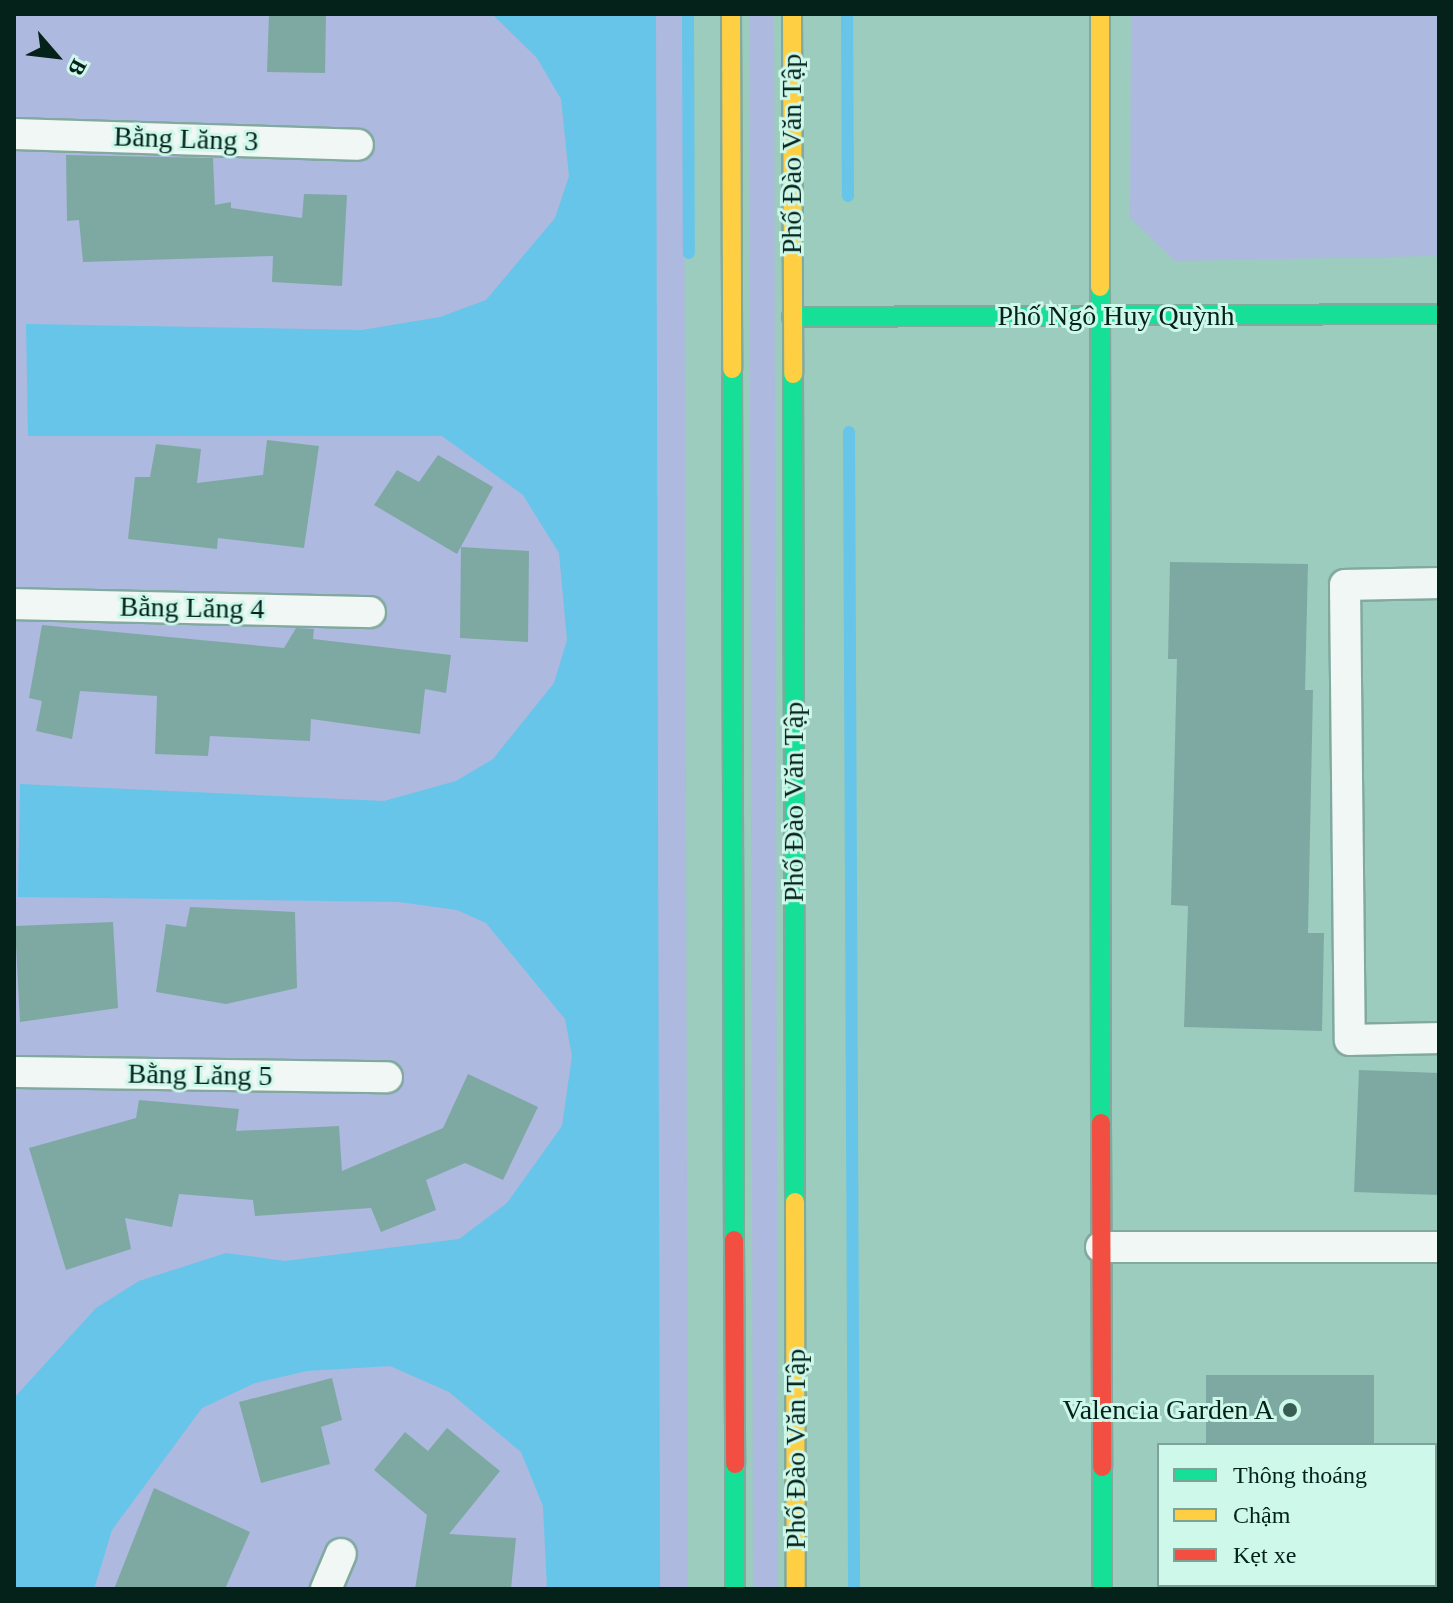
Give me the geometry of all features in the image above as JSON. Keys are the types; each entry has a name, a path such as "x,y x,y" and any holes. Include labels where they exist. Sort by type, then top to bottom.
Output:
{"main road":[{"path":"731,14 735,1589"},
{"name":"Phố Đào Văn Tập","path":"792,14 796,1589"},
{"path":"1100,14 1102,1589"},
{"name":"Phố Ngô Huy Quỳnh","path":"792,317 1439,314"}],"street":[{"name":"Bằng Lăng 3","path":"14,134 358,145"},
{"path":"1439,583 1345,585 1350,1040 1439,1038"},
{"name":"Bằng Lăng 4","path":"14,604 370,612"},
{"name":"Bằng Lăng 5","path":"14,1072 387,1077"},
{"path":"1101,1247 1439,1247"},
{"path":"326,1589 341,1554"}],"shaded area":[{"path":"14,14 684,14 688,1589 14,1589"},
{"path":"492,14 656,14 660,1589 547,1589 543,1506 521,1452 449,1392 390,1366 307,1371 255,1383 202,1408 112,1530 94,1589 14,1589 14,1398 96,1308 139,1281 226,1253 285,1261 459,1239 507,1203 562,1126 572,1056 565,1019 486,923 457,910 399,902 18,897 20,784 384,801 456,781 493,759 554,683 567,640 559,553 523,495 442,436 28,436 26,324 362,330 440,317 486,300 555,218 569,176 561,99 537,58"},
{"path":"749,14 774,14 778,1589 753,1589"},
{"path":"1131,14 1439,14 1439,256 1175,261 1130,218"}],"building":[{"path":"269,14 326,14 325,73 267,72"},
{"path":"66,155 213,158 215,205 231,202 231,208 302,218 304,194 347,195 342,286 272,282 273,256 83,262 79,220 67,221"},
{"path":"267,440 319,446 304,548 218,538 217,549 128,539 135,477 150,477 156,444 201,449 197,483 263,475"},
{"path":"438,455 493,487 457,554 374,505 397,470 419,482"},
{"path":"461,547 529,551 528,642 460,638"},
{"path":"1170,562 1308,564 1305,690 1313,690 1308,933 1324,933 1322,1031 1184,1027 1188,906 1171,905 1177,659 1168,659"},
{"path":"42,625 284,648 296,628 314,629 313,639 451,655 446,693 425,689 420,734 311,719 310,741 210,736 208,756 155,754 157,696 80,691 72,739 36,731 42,701 29,698"},
{"path":"190,907 295,912 297,988 226,1004 156,992 166,924 186,927"},
{"path":"113,922 118,1008 20,1022 15,926"},
{"path":"1359,1070 1439,1073 1439,1195 1354,1192"},
{"path":"468,1074 538,1107 503,1180 465,1163 426,1180 436,1210 381,1232 371,1208 255,1216 253,1200 179,1194 172,1227 125,1218 131,1249 66,1270 29,1148 136,1118 139,1100 239,1109 236,1131 339,1126 342,1171 443,1128"},
{"name":"Valencia Garden A","path":"1206,1375 1374,1375 1374,1443 1206,1443"},
{"path":"332,1378 342,1420 321,1427 330,1464 261,1483 239,1402"},
{"path":"447,1428 500,1471 449,1534 516,1538 511,1589 415,1589 427,1515 374,1470 405,1432 428,1451"},
{"path":"154,1488 250,1532 225,1589 114,1589"}],"waterway":[{"path":"688,14 689,253"},
{"path":"847,14 848,196"},
{"path":"849,432 854,1589"}],"traffic: fast":[{"path":"1100,287 1101,1123"},
{"path":"792,317 1439,314"},
{"path":"732,369 734,1240"},
{"path":"793,374 795,1202"},
{"path":"735,1464 735,1589"},
{"path":"1102,1467 1102,1589"}],"traffic: slow":[{"path":"731,14 732,369"},
{"path":"792,14 793,374"},
{"path":"1100,14 1100,287"},
{"path":"795,1202 796,1589"}],"traffic: jam":[{"path":"1101,1123 1102,1467"},
{"path":"734,1240 735,1464"}],"place":[{"name":"Valencia Garden A","path":"1290,1410"}]}
